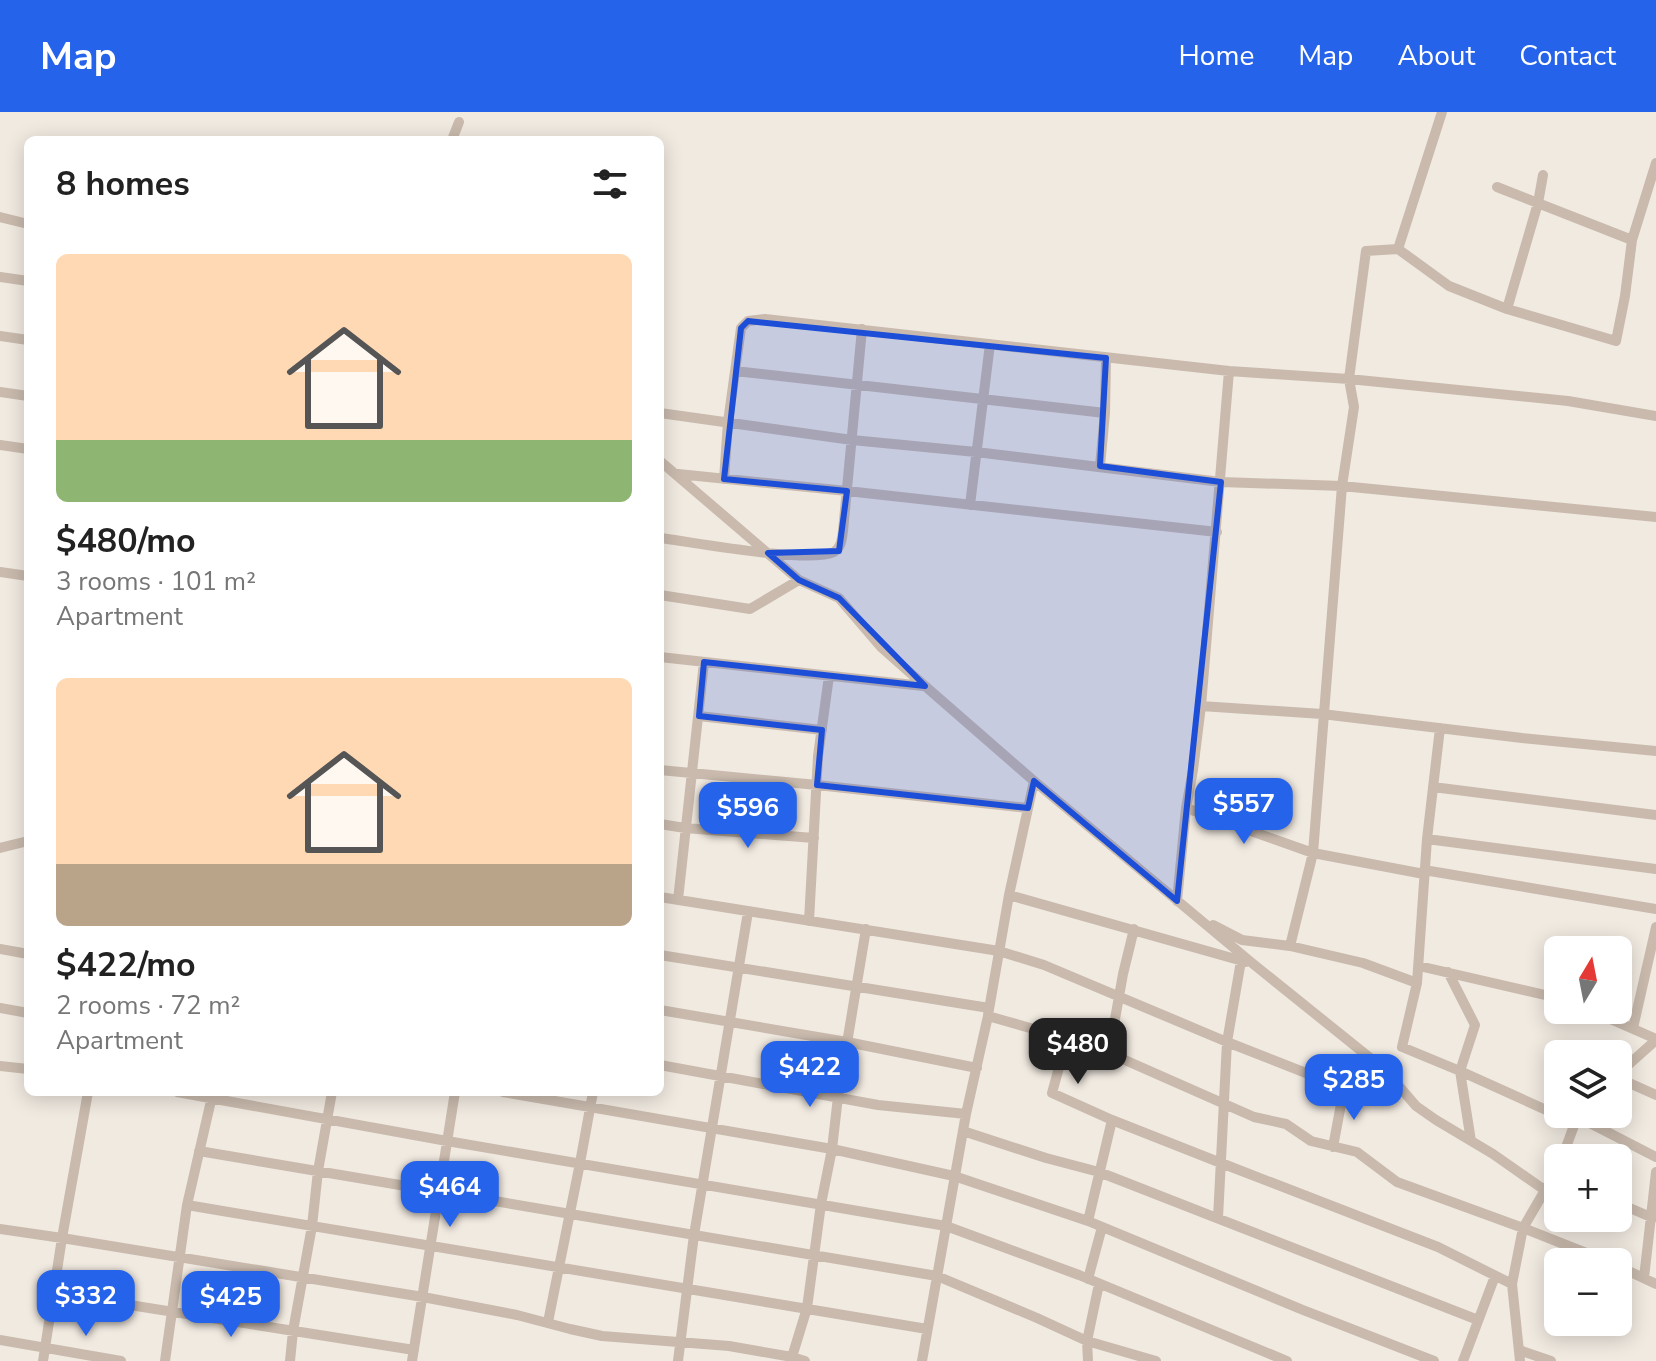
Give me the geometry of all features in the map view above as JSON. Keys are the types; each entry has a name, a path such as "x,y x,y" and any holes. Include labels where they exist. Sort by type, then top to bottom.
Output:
{"street":[{"path":"1398,249 1442,112"},
{"path":"454,136 459,122"},
{"path":"1290,946 1313,853 1342,486 1354,407 1349,379 1366,251 1398,249 1449,286 1507,309 1616,341 1632,240 1656,163"},
{"path":"1507,309 1538,203 1543,175"},
{"path":"1497,187 1632,240"},
{"path":"0,217 24,223"},
{"path":"0,277 24,280"},
{"path":"724,479 728,422 741,328 748,321 765,319 1229,371 1349,379 1568,401 1656,416"},
{"path":"664,539 768,553 818,556 836,552 843,531 862,329"},
{"path":"0,336 24,339"},
{"path":"970,505 990,344"},
{"path":"1100,466 1106,358"},
{"path":"735,371 1105,413"},
{"path":"1177,901 1186,808 1201,706 1229,371"},
{"path":"0,392 24,395"},
{"path":"664,414 852,440 1221,482 1342,486 1656,517"},
{"path":"0,445 24,448"},
{"path":"664,464 799,580 839,598 881,647 925,686 1246,962 1385,1070 1416,1106 1544,1190"},
{"path":"676,474 1217,532"},
{"path":"0,572 24,575"},
{"path":"664,596 750,609 799,580"},
{"path":"664,657 925,686"},
{"path":"678,900 704,662"},
{"path":"809,921 817,785 829,676"},
{"path":"1201,706 1322,714 1656,751"},
{"path":"699,716 822,730"},
{"path":"1440,728 1424,872 1417,983 1402,1047 1544,1104"},
{"path":"664,771 1028,808"},
{"path":"922,1361 954,1176 1034,781"},
{"path":"1433,787 1656,815"},
{"path":"1186,808 1313,853 1656,909"},
{"path":"664,825 814,838"},
{"path":"1427,839 1656,869"},
{"path":"0,848 24,842"},
{"path":"1009,895 1246,962"},
{"path":"664,898 999,951 1044,965 1344,1088 1385,1070"},
{"path":"678,1361 694,1235 748,912"},
{"path":"1192,913 1242,940 1290,946 1363,963 1417,983"},
{"path":"1633,1028 1656,927"},
{"path":"792,1357 807,1308 866,929"},
{"path":"1109,1053 1134,929"},
{"path":"0,949 24,953"},
{"path":"664,956 857,986 989,1012 1066,1042 1109,1053 1254,1117 1286,1124 1311,1141 1357,1152 1397,1182 1574,1248"},
{"path":"1218,1218 1227,1042 1246,962"},
{"path":"1419,966 1544,995"},
{"path":"1448,972 1475,1025 1460,1071 1471,1141"},
{"path":"0,1008 24,1012"},
{"path":"664,1011 977,1068"},
{"path":"1623,1024 1656,1039 1632,1062"},
{"path":"1066,1042 1052,1093 1112,1120 1438,1247 1512,1284"},
{"path":"0,1066 24,1069"},
{"path":"664,1066 878,1105 966,1114"},
{"path":"1632,1083 1656,1095"},
{"path":"1333,1147 1344,1088"},
{"path":"43,1361 87,1096"},
{"path":"165,1361 187,1205 212,1096"},
{"path":"217,1096 447,1141 946,1226 1094,1282 1282,1359"},
{"path":"290,1361 331,1096"},
{"path":"54,1293 293,1331 413,1356 454,1096"},
{"path":"526,1096 832,1149 954,1176 1088,1221 1434,1361"},
{"path":"548,1322 592,1096"},
{"path":"1088,1221 1112,1120"},
{"path":"1599,1128 1656,1157"},
{"path":"963,1131 1099,1172 1478,1320"},
{"path":"199,1151 937,1276 1087,1341 1156,1361"},
{"path":"1644,1278 1656,1172"},
{"path":"1544,1194 1523,1228 1512,1284 1520,1355 1551,1361"},
{"path":"187,1205 927,1329"},
{"path":"1632,1209 1653,1218"},
{"path":"1088,1361 1087,1341 1102,1227"},
{"path":"0,1229 423,1297 602,1336 729,1346 805,1361"},
{"path":"1632,1272 1656,1284"},
{"path":"1463,1361 1495,1276"},
{"path":"0,1340 121,1361"},
{"path":"1264,1361 1282,1359"}],"highlighted area":[{"path":"748,321 1106,358 1100,466 1221,482 1177,901 1034,781 1028,808 817,785 822,730 699,716 704,662 925,686 839,598 799,580 768,553 839,551 847,491 724,479 741,328"}]}
